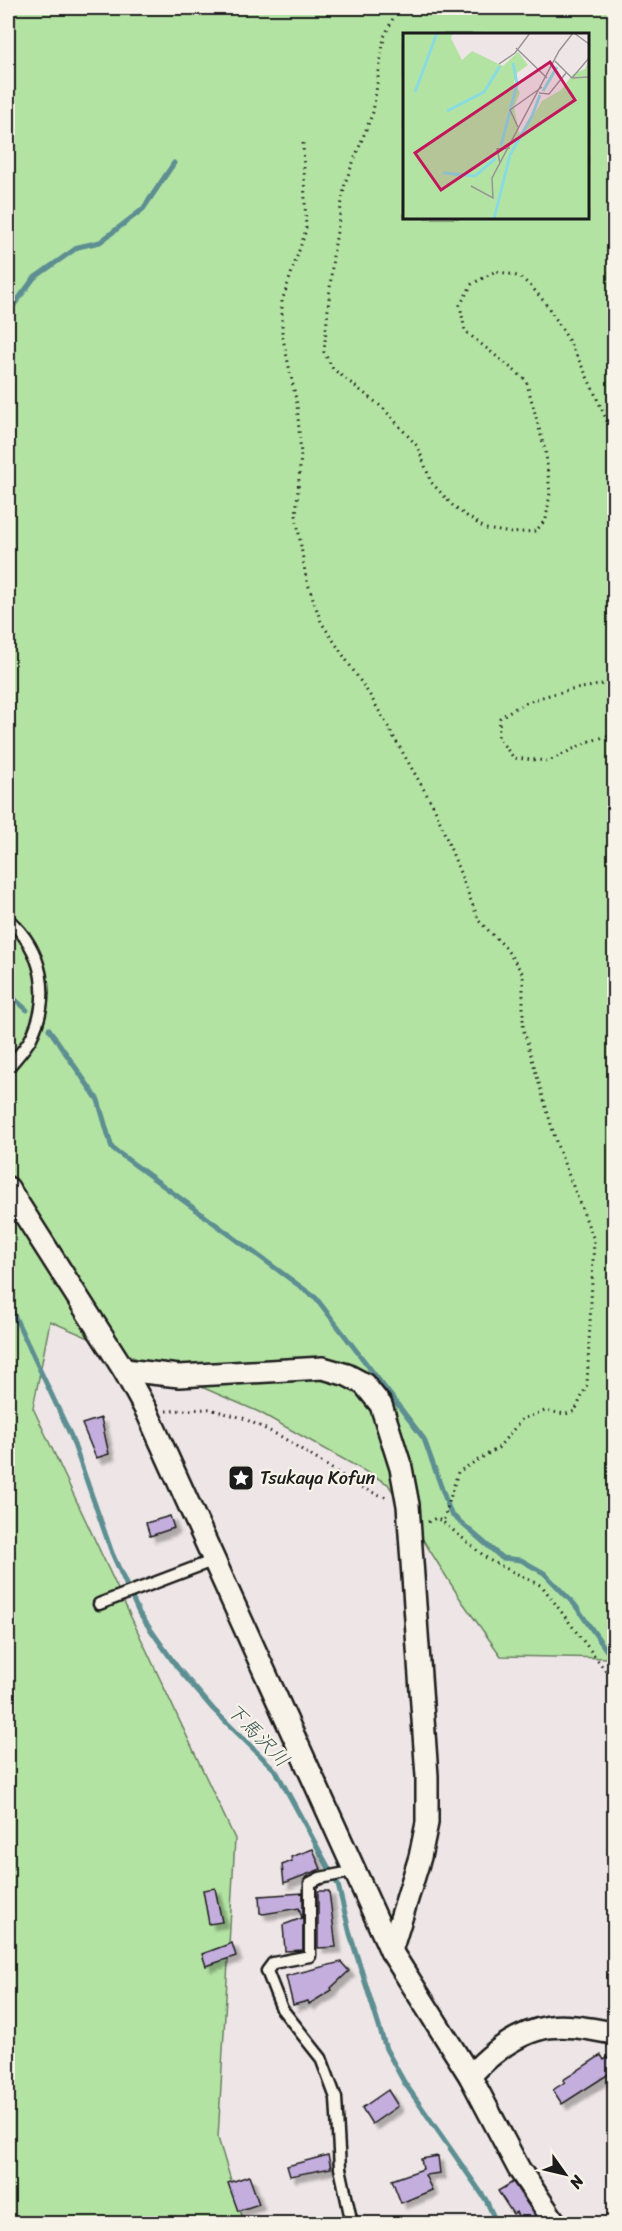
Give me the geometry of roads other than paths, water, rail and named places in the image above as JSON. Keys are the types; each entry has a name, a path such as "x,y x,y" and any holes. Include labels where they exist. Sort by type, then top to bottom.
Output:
{"street":[{"path":"8,1188 124,1370 147,1412 350,1872 392,1951 470,2076 519,2169 556,2223"},
{"path":"124,1370 179,1376 323,1368 347,1375 364,1384 381,1405 401,1468 408,1505 427,1776 427,1823 420,1857 392,1951"},
{"path":"470,2076 490,2053 523,2036 549,2027 615,2033"}],"lane":[{"path":"8,919 17,927 37,957 44,987 42,1011 30,1040 8,1068"},
{"path":"99,1604 212,1561"},
{"path":"350,1872 320,1878 310,1883 310,1956 273,1963 267,1971 282,2009 321,2058 336,2098 340,2168 352,2223"}],"waterway":[{"path":"8,313 34,278 78,247 100,242 143,209 174,163"},
{"path":"8,993 27,1010"},
{"path":"49,1029 98,1100 112,1148 316,1298 424,1439 451,1514 502,1558 521,1560 544,1573 575,1605 614,1661"},
{"name":"下馬沢川","path":"8,1302 71,1436 112,1553 139,1613 177,1667 213,1709 276,1771 338,1885 350,1934 386,2049 404,2082 486,2200 497,2224"}],"place":[{"name":"Tsukaya Kofun","path":"241,1478"}]}
